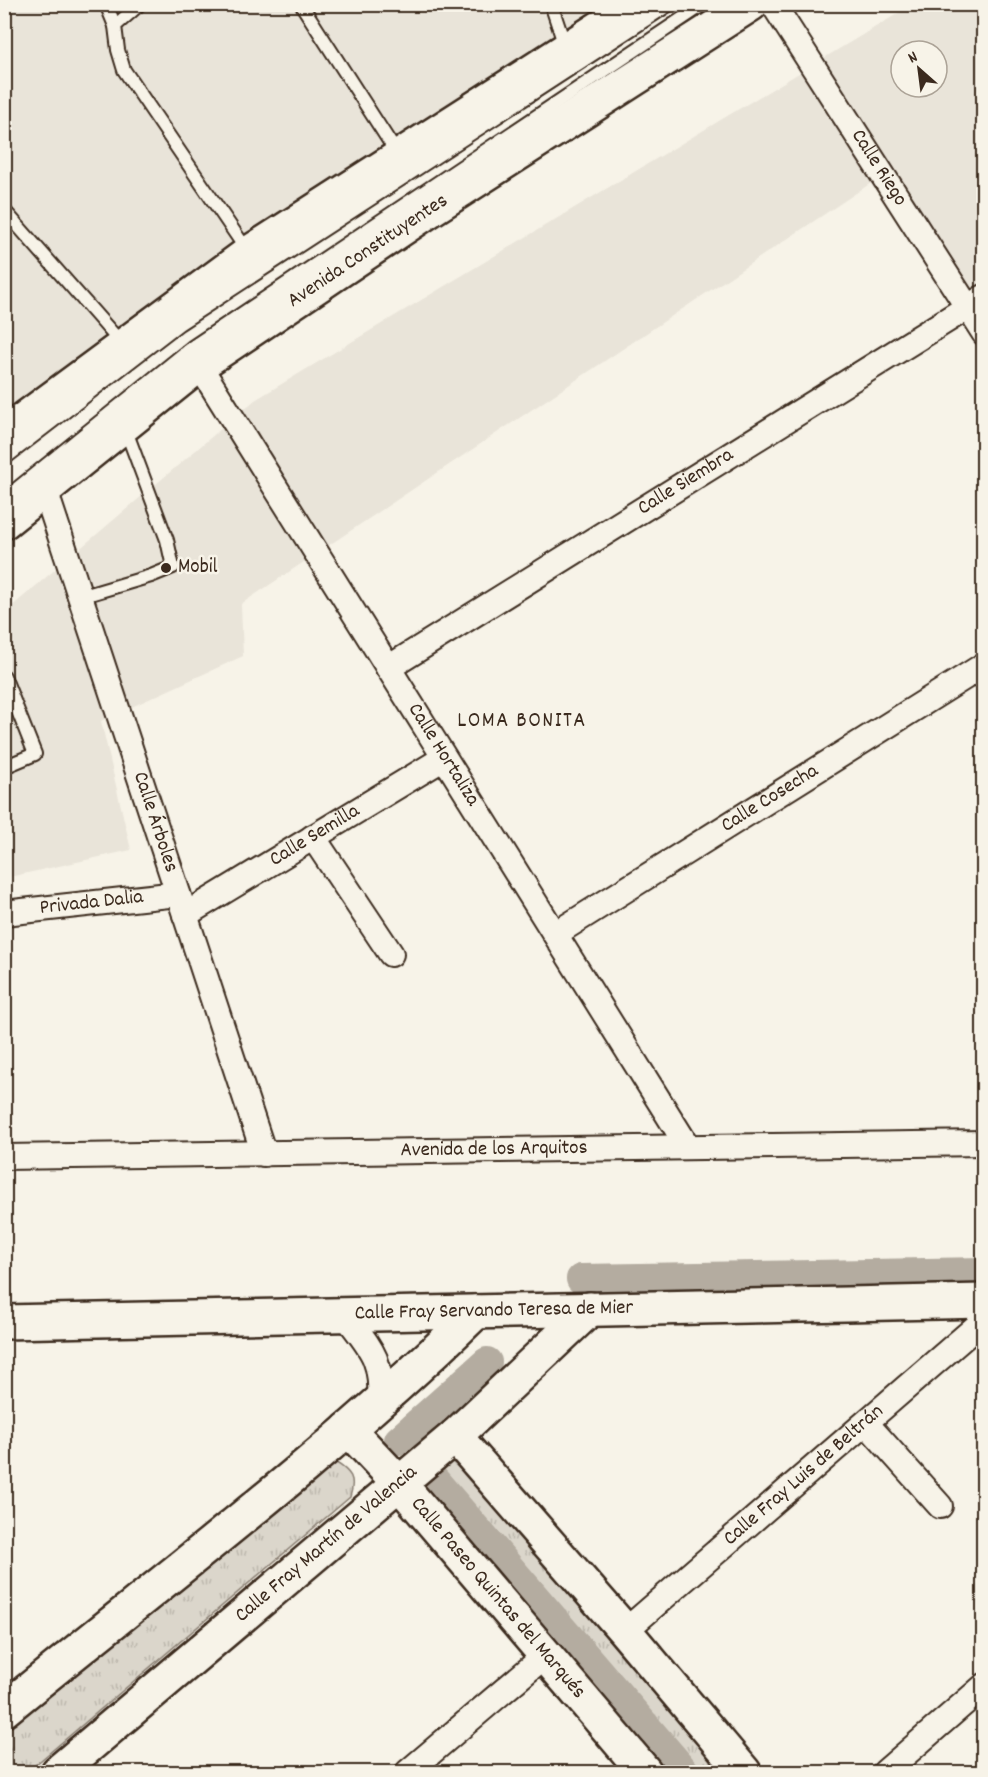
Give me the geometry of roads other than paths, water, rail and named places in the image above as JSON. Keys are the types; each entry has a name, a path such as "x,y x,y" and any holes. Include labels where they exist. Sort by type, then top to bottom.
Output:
{"street":[{"name":"Avenida Constituyentes","path":"4,522 199,365 433,208 751,4"},
{"name":"Calle Riego","path":"773,4 976,302 984,333"},
{"path":"4,434 249,253 566,49 628,6"},
{"name":"Calle Siembra","path":"388,668 976,302"},
{"name":"Calle Hortaliza","path":"199,365 688,1147"},
{"name":"Calle Árboles","path":"45,490 264,1154"},
{"name":"Calle Cosecha","path":"555,934 984,665"},
{"name":"Calle Semilla","path":"182,904 314,837 444,758"},
{"path":"314,837 391,954"},
{"name":"Privada Dalia","path":"4,913 182,904"},
{"name":"Avenida de los Arquitos","path":"4,1157 688,1147 983,1140"},
{"name":"Calle Fray Servando Teresa de Mier","path":"4,1322 984,1301"},
{"name":"Calle Fray Martín de Valencia","path":"58,1773 455,1436 590,1309"},
{"path":"4,1710 348,1429 476,1312"},
{"path":"345,1315 375,1355 382,1378 380,1402"},
{"name":"Calle Fray Luis de Beltrán","path":"626,1631 984,1320"},
{"path":"866,1423 940,1506"},
{"name":"Calle Paseo Quintas del Marqués","path":"348,1429 399,1483 547,1654 645,1773"},
{"path":"455,1436 626,1631 744,1773"},
{"path":"408,1773 547,1654"},
{"path":"885,1773 984,1686"}],"lane":[{"path":"106,4 115,26 118,50 124,70 249,253"},
{"path":"115,26 140,4"},
{"path":"301,4 399,156"},
{"path":"551,4 566,49"},
{"path":"4,459 179,324 670,4"},
{"path":"4,499 192,347 704,4"},
{"path":"651,40 732,4"},
{"path":"4,210 123,346"},
{"path":"80,597 151,576 173,567 167,540 124,425"},
{"path":"4,676 35,754 4,767"}],"waterway":[{"path":"581,1279 984,1272"},
{"path":"399,1440 487,1362"},
{"path":"436,1482 685,1772"}],"place":[{"name":"Mobil","path":"166,568"}],"district":[{"name":"LOMA BONITA","path":"522,721"}]}
